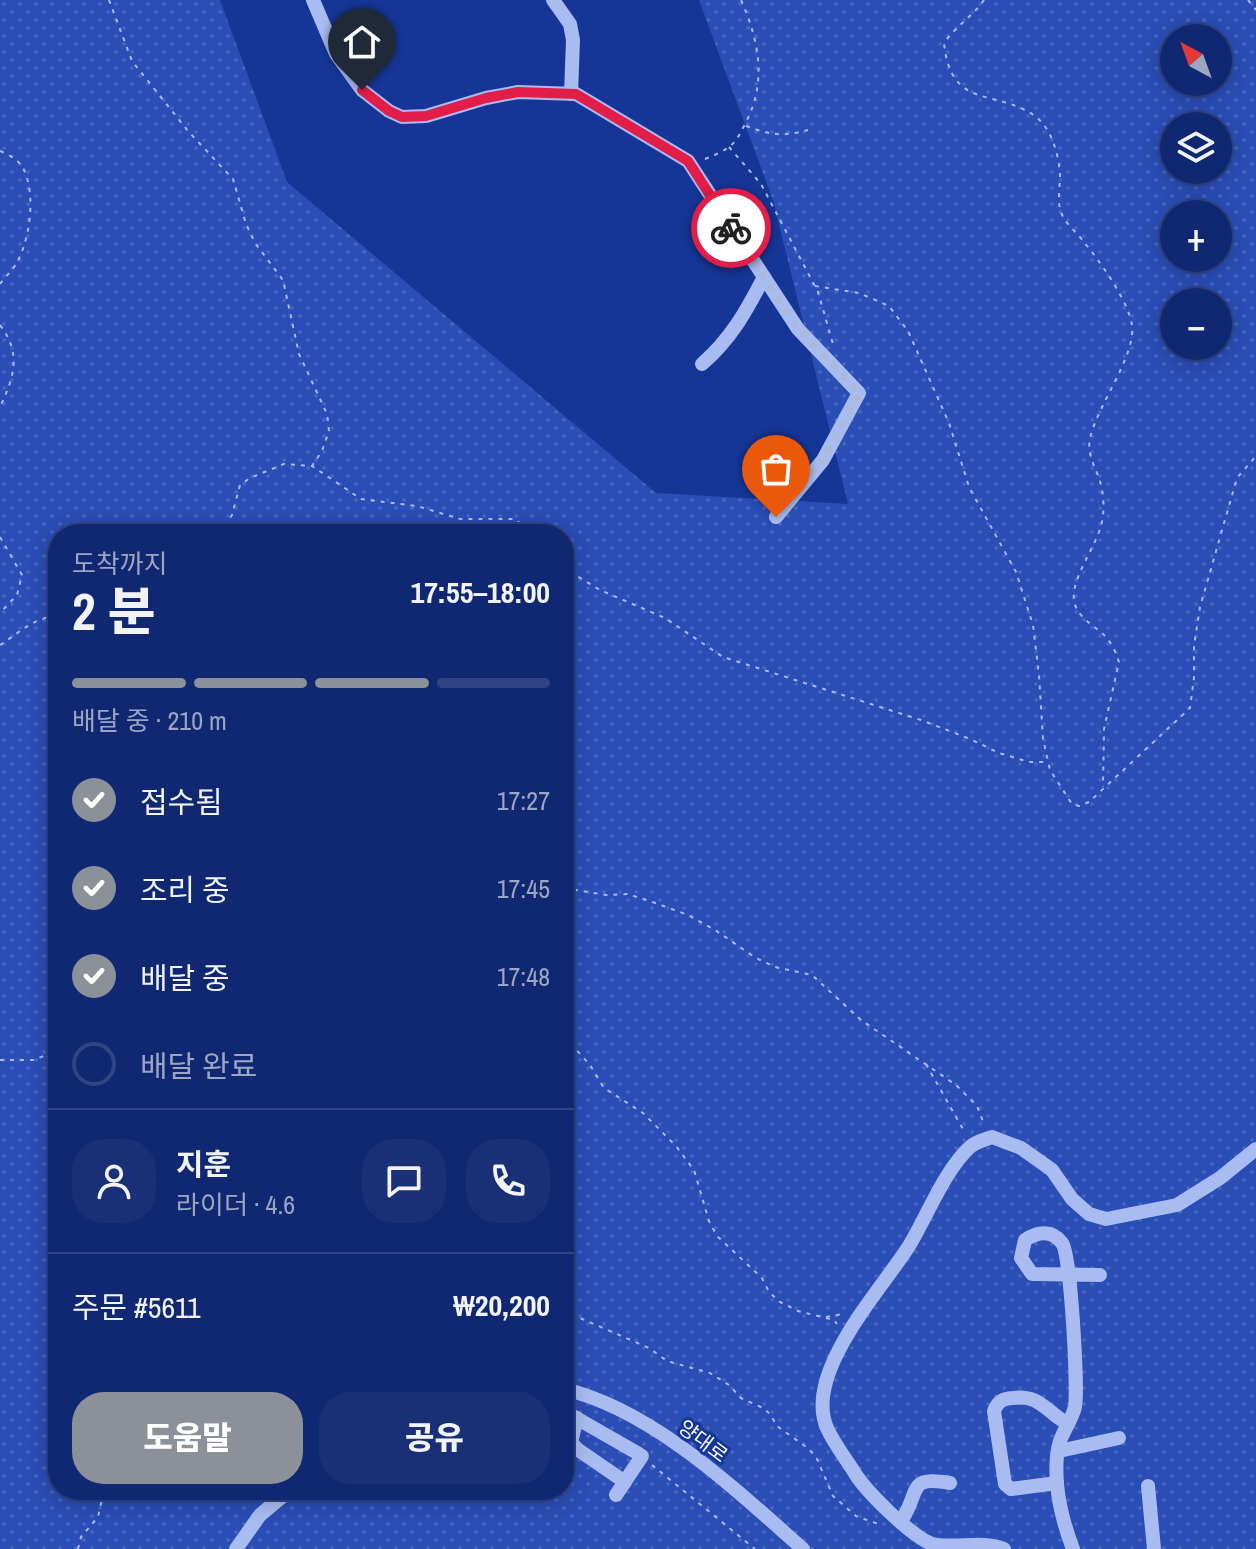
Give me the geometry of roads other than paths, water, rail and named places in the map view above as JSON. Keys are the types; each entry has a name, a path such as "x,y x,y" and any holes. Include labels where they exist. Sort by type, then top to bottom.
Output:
{"street":[{"path":"313,0 336,54 362,90 402,117 426,116 518,92 576,94 688,161 798,329 859,393 823,460 776,517"},
{"path":"553,0 570,24 573,40 571,94"},
{"path":"702,364 720,348 742,319 764,277"},
{"path":"1004,1549 986,1544 949,1548 931,1544 867,1492 826,1427 821,1397 837,1351 909,1246 959,1159 972,1144 992,1137 1021,1148 1052,1170 1072,1199 1089,1214 1106,1219 1177,1205 1220,1178 1256,1149"},
{"path":"1073,1549 1062,1519 1057,1483 1059,1451 1074,1410 1078,1380 1069,1273 1100,1275"},
{"name":"양대로","path":"574,1391 590,1395 647,1425 698,1461 803,1549"},
{"path":"1057,1483 1011,1489 1005,1484 994,1411 1003,1399 1026,1396 1035,1399 1053,1416 1068,1424"},
{"path":"574,1416 640,1455 616,1495"},
{"path":"1059,1451 1119,1438"},
{"path":"574,1446 625,1482"},
{"path":"901,1521 911,1507 920,1483 930,1480 950,1483"},
{"path":"1148,1486 1154,1549"},
{"path":"236,1549 260,1515 278,1500"}]}
